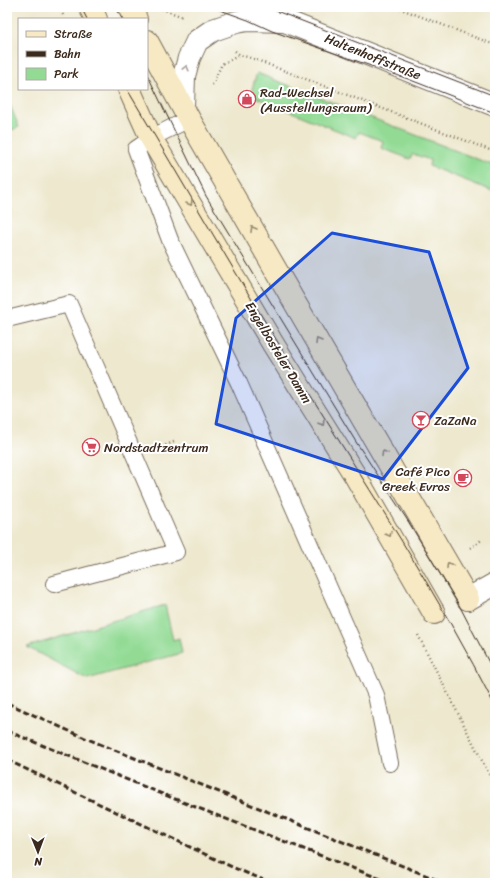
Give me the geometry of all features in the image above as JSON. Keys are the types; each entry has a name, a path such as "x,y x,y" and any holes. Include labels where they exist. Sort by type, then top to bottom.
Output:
{"main road":[{"path":"90,7 96,18"},
{"path":"130,7 136,18"},
{"path":"148,43 186,113 295,303 468,599"},
{"name":"Engelbosteler Damm","path":"129,90 151,138 274,344 356,477 434,613"}],"street":[{"name":"Haltenhoffstraße","path":"250,7 495,105"},
{"path":"186,113 184,76 189,58 197,41 212,30 236,22 248,20 284,21"},
{"path":"468,599 495,585"}],"lane":[{"path":"186,113 136,149 170,240 239,383 376,695 390,763"},
{"path":"7,319 69,304 176,552 54,584"}],"path":[{"path":"396,7 495,45"},
{"path":"240,55 254,59 495,152"},
{"path":"470,548 483,539"}],"highlighted area":[{"path":"332,233 429,252 468,368 383,479 216,424 236,318"}],"green space":[{"path":"257,73 495,166 495,192 429,166 430,160 413,154 410,159 381,148 383,141 359,132 356,138 250,95"},
{"path":"7,98 19,127 7,132"},
{"path":"165,605 173,640 179,638 182,653 87,679 27,647"}],"tram line":[{"path":"81,7 86,18"},
{"path":"116,7 122,18"},
{"path":"212,7 248,20 272,31 408,79 495,113"},
{"path":"266,7 495,96"},
{"path":"148,76 206,196 356,442 408,521 459,605 495,674"},
{"path":"128,90 257,308 402,541 450,623 495,706"}],"railway":[{"path":"7,703 85,738 445,883"},
{"path":"7,731 175,799 391,883"},
{"path":"7,760 232,867 271,883"}],"place":[{"name":"Rad-Wechsel (Ausstellungsraum)","path":"247,99"},
{"name":"ZaZaNa","path":"421,420"},
{"name":"Nordstadtzentrum","path":"91,447"},
{"name":"Café Pico Greek Evros","path":"463,478"}]}
